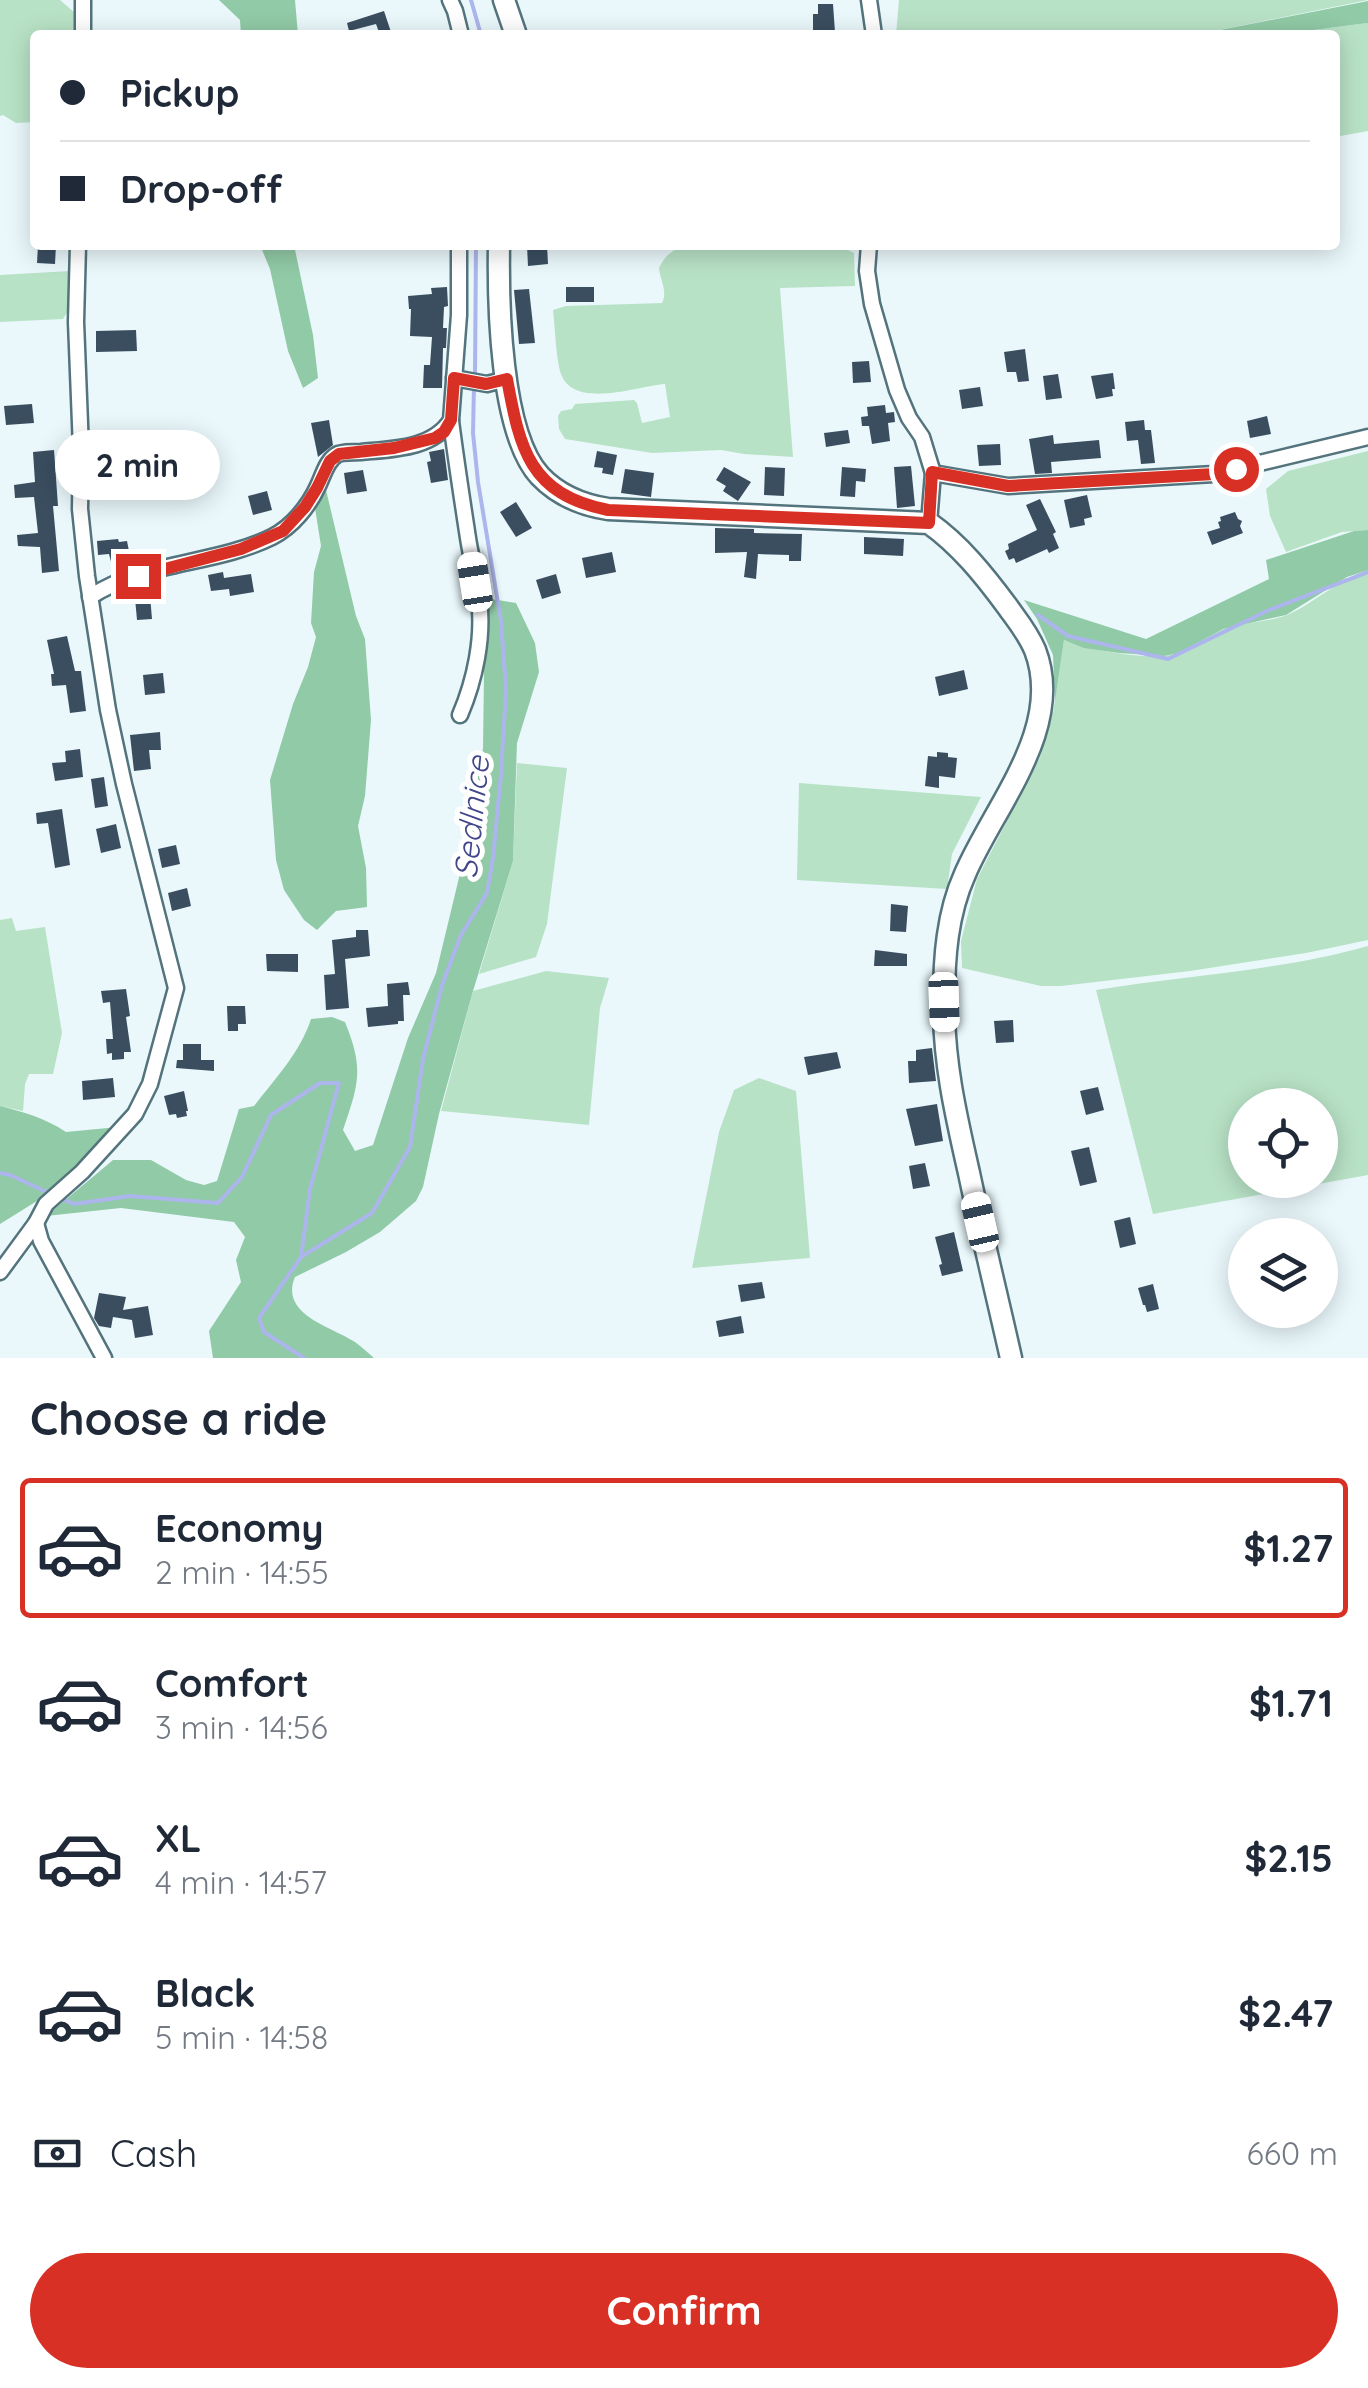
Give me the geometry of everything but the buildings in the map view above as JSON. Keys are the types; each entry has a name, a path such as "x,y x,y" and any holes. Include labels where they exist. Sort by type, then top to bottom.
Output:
{"street":[{"path":"82,30 84,0"},
{"path":"450,0 460,30"},
{"path":"504,0 514,30"},
{"path":"868,0 873,30"},
{"path":"0,1272 46,1204 82,1172 135,1114 155,1068 176,988 124,784 90,597 80,509 78,250"},
{"path":"459,250 459,379 451,420 479,600 475,666 460,715"},
{"path":"499,250 497,381 530,462 549,484 585,505 608,510 929,523 949,537 1026,632 1039,662 1042,712 1035,736 964,875 946,938 944,1002 949,1084 1011,1358"},
{"path":"869,250 867,271 877,321 897,390 908,418 922,438 932,472 929,523"},
{"path":"459,379 497,381"},
{"path":"90,597 138,576 273,537 305,507 334,457 422,442 444,432 451,420"},
{"path":"932,472 1008,486 1214,474 1368,437"},
{"path":"36,1223 41,1241 104,1358"}],"green space":[{"path":"0,0 60,0 75,13 74,30 30,30 30,122 16,123 0,116"},
{"path":"219,0 295,0 298,30 241,30 240,20"},
{"path":"899,0 1368,0 1219,30 896,30"},
{"path":"1368,1 1368,23 1313,30 1220,30"},
{"path":"1368,23 1368,131 1340,136 1340,30 1313,30"},
{"path":"262,250 295,250 318,378 303,388 288,351"},
{"path":"670,253 854,253 855,286 780,288 793,457 721,450 652,453 565,439 558,416 575,404 634,400 642,423 670,417 665,384 592,394 568,385 559,368 553,310 566,306 662,303 664,290 659,268"},
{"path":"70,271 68,311 63,319 0,322 0,275"},
{"path":"1368,451 1368,530 1342,532 1286,552 1270,516 1266,489 1288,471"},
{"path":"326,490 365,639 371,720 365,796 358,826 366,868 367,907 336,911 317,930 304,920 284,890 276,860 270,780 316,637 311,623 314,572 321,546 315,508"},
{"path":"1368,530 1368,570 1347,577 1286,615 1223,629 1179,653 1164,656 1084,648 1064,640 1055,701 1053,655 1024,600 1146,639 1269,579 1266,560"},
{"path":"1368,570 1368,940 1190,971 1061,986 1041,986 962,968 961,941 977,879 1040,757 1053,713 1064,640 1121,654 1178,653 1226,628 1287,615"},
{"path":"485,598 516,603 535,643 539,672 517,743 513,861 439,1114 423,1187 416,1201 380,1232 295,1277 292,1290 301,1310 374,1358 213,1358 209,1331 241,1282 236,1260 245,1237 234,1222 121,1208 46,1216 113,1160 151,1160 186,1180 204,1185 217,1181 239,1109 254,1106 279,1075 311,1019 332,1017 345,1022 355,1052 357,1076 343,1130 355,1151 373,1145 408,1038 436,973 464,857 483,748"},
{"path":"517,763 567,768 547,924 536,957 479,974 513,861"},
{"path":"799,783 981,797 952,854 947,889 797,880"},
{"path":"12,918 16,931 45,927 62,1033 53,1074 29,1074 23,1111 0,1106 0,920"},
{"path":"1368,946 1368,1175 1338,1180 1338,1088 1228,1088 1228,1198 1241,1198 1153,1214 1096,990 1267,967"},
{"path":"546,971 609,978 600,1008 589,1125 441,1111 473,991"},
{"path":"759,1078 796,1091 810,1258 692,1268 719,1132 734,1090"},
{"path":"0,1106 34,1116 66,1132 118,1127 45,1196 0,1224"}],"waterway":[{"name":"Sedlnice","path":"471,0 480,30"},
{"name":"Sedlnice","path":"475,375 476,250"},
{"name":"Sedlnice","path":"304,1358 264,1332 259,1318 301,1257 372,1213 410,1147 423,1059 442,985 461,935 487,893 506,690 501,621 478,482 474,385"},
{"path":"1038,615 1068,636 1168,659 1269,610 1368,572"},
{"path":"60,1198 74,1204 130,1196 218,1203 242,1177 271,1115 320,1083 339,1083 310,1189 301,1257"},
{"path":"0,1173 51,1194"}],"route":[{"path":"138,576 241,549 283,531 305,507 330,461 339,454 394,448 435,438 451,420 454,378 486,384 507,379 524,450 539,474 574,500 608,510 929,523 932,472 1008,486 1214,474 1236,469"}]}
